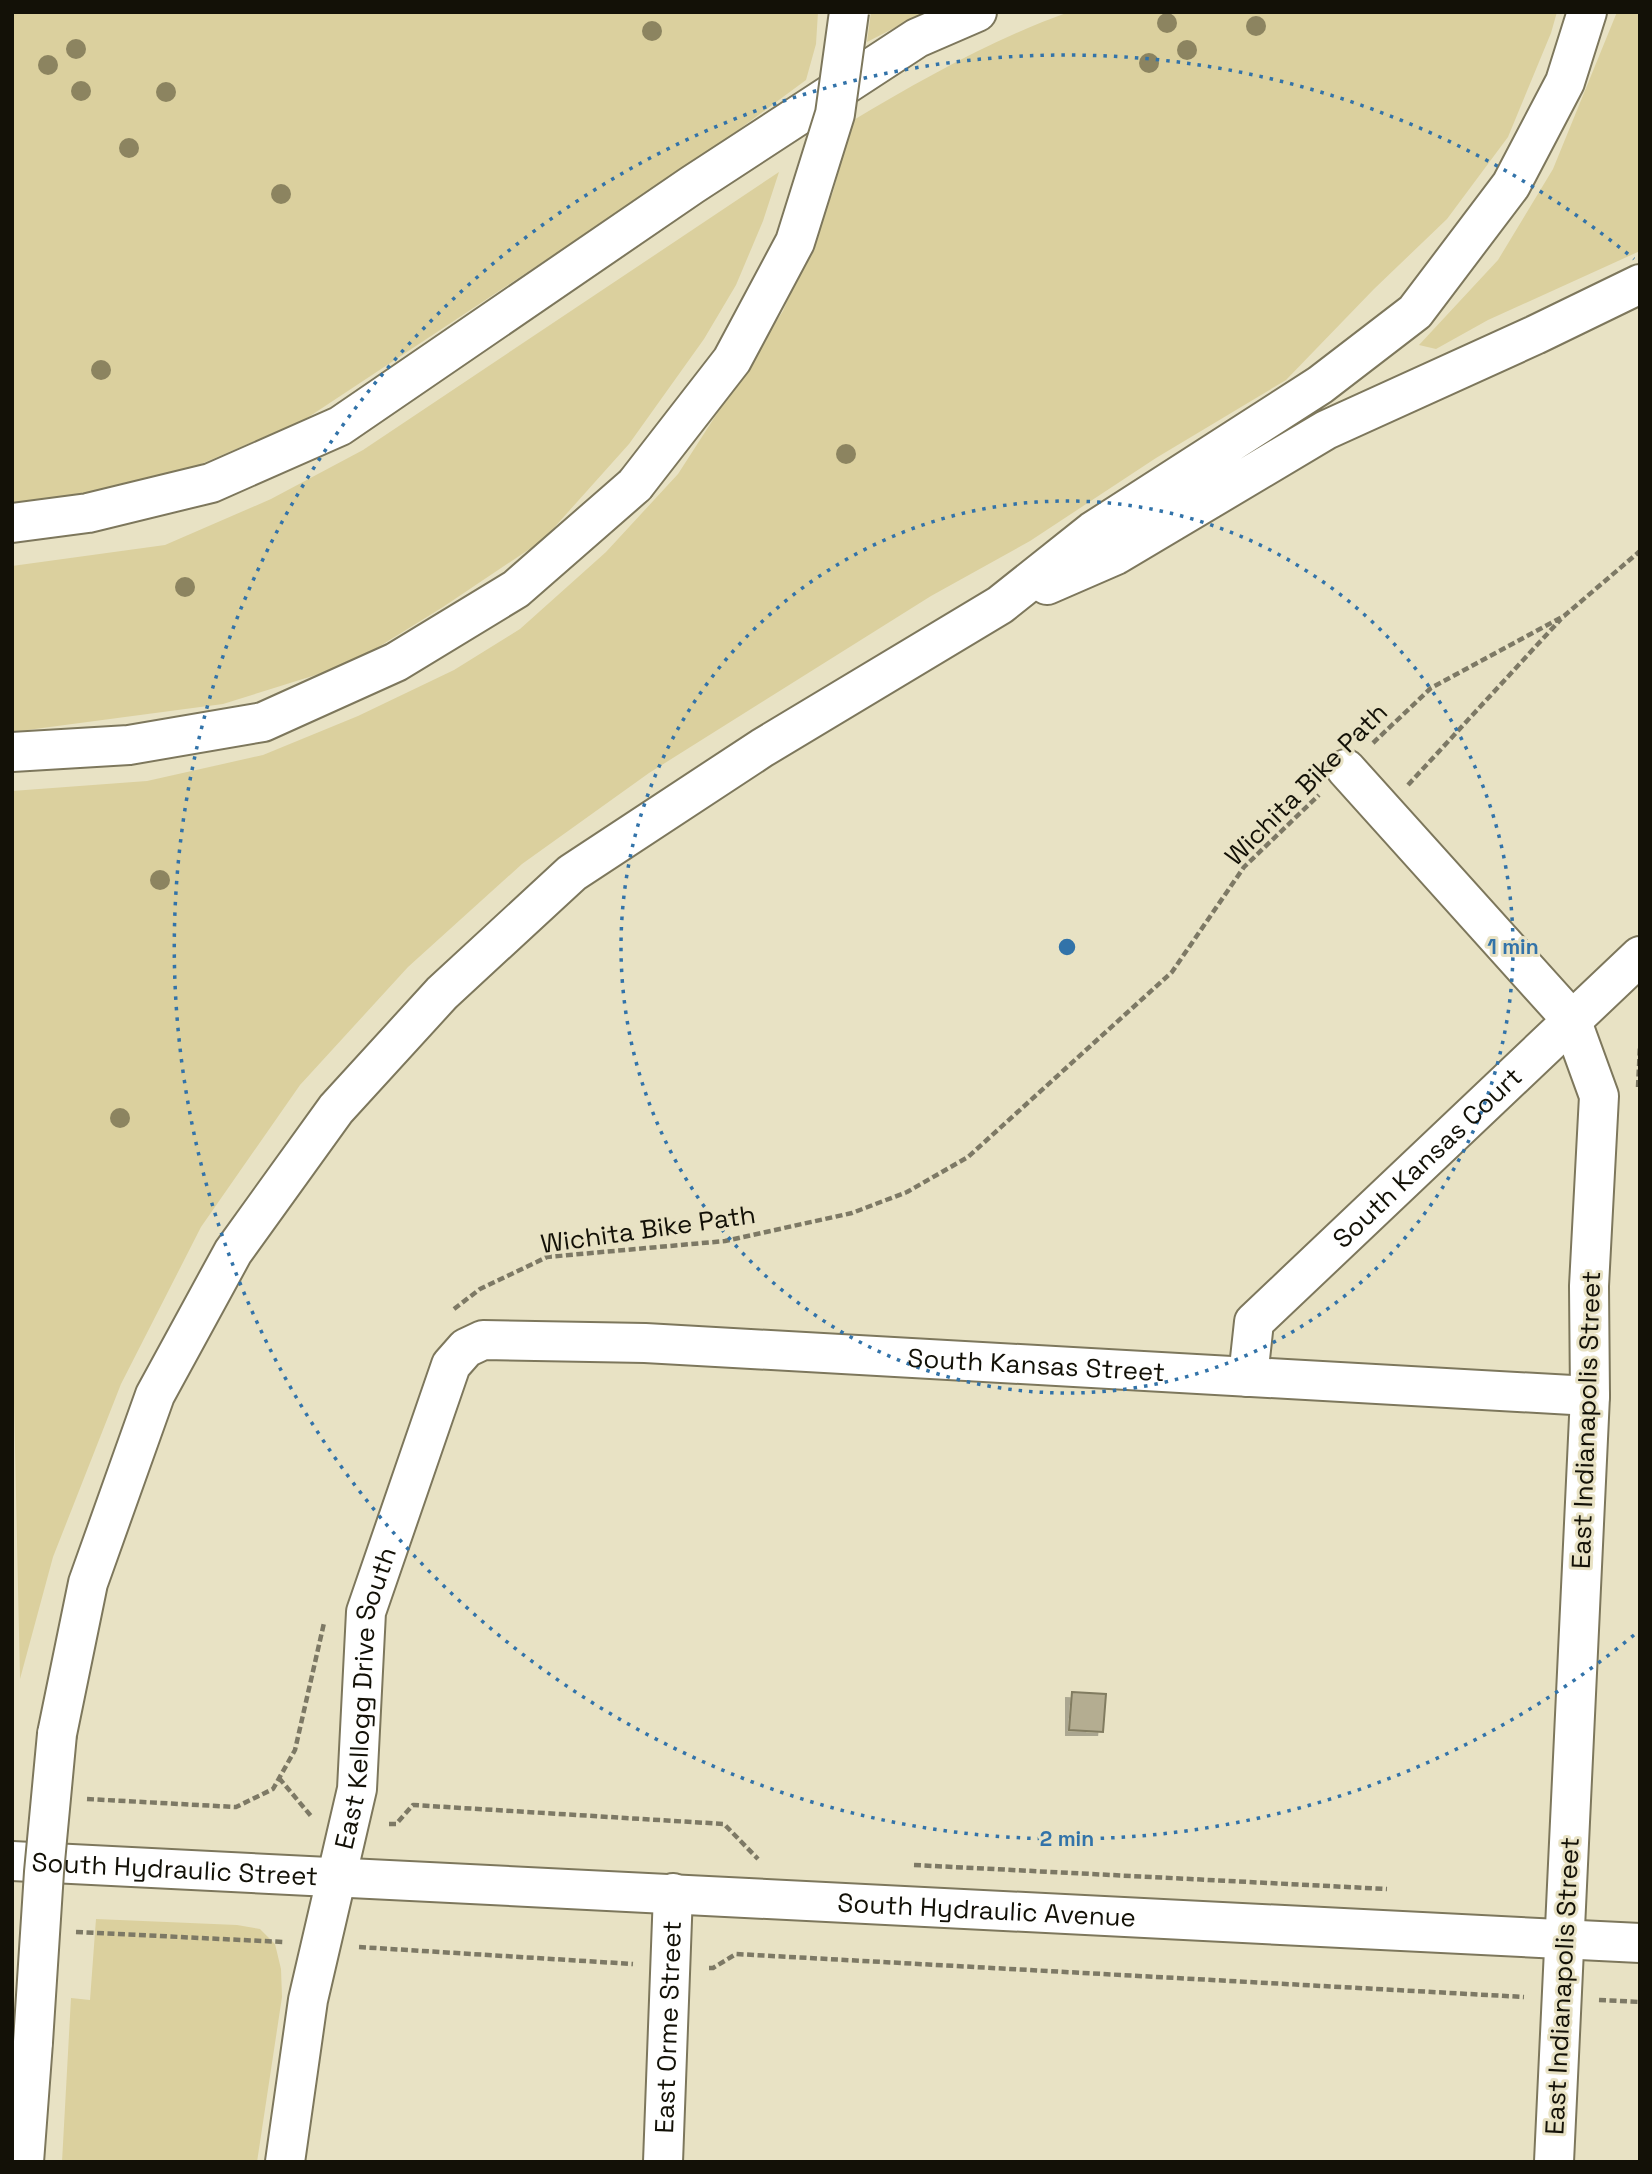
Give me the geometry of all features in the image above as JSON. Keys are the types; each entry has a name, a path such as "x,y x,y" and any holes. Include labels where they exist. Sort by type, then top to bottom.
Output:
{"main road":[{"path":"12,752 130,745 263,722 396,662 516,589 635,485 732,360 795,242 835,114 849,12"},
{"path":"12,523 88,513 211,483 340,426 692,184 905,45 977,12"},
{"path":"24,2162 44,1872 57,1734 88,1583 156,1395 233,1252 336,1109 442,992 572,873 762,748 1000,605 1093,531 1320,385 1415,312 1511,185 1565,82 1587,12"},
{"path":"1000,605 1116,555 1326,430 1640,284"},
{"name":"East Indianapolis Street","path":"1346,769 1571,1019 1599,1096 1589,1286 1590,1396 1554,2162"},
{"name":"South Kansas Court","path":"1248,1377 1254,1322 1640,956"},
{"name":"South Kansas Street","path":"483,1340 645,1343 1590,1396"},
{"name":"East Kellogg Drive South","path":"285,2162 308,2000 357,1789 366,1612 451,1365 466,1348 483,1340"},
{"name":"South Hydraulic Street","path":"12,1861 337,1877"},
{"name":"South Hydraulic Avenue","path":"337,1877 1640,1943"},
{"name":"East Orme Street","path":"663,2162 673,1893"}],"path":[{"name":"Wichita Bike Path","path":"451,1311 480,1289 547,1257 725,1241 852,1213 908,1192 968,1157 1172,972 1244,867 1431,688 1564,616 1640,551"},
{"path":"1406,788 1564,616"},
{"path":"1637,1099 1640,1046"},
{"path":"82,1799 236,1807 273,1789 295,1750 325,1621"},
{"path":"279,1778 312,1816 396,1824 413,1805 724,1824 757,1859 771,1860"},
{"path":"911,1865 1398,1889"},
{"path":"68,1931 713,1968 736,1954 1640,2002"}],"shaded area":[{"path":"12,12 818,12 816,44 806,80 706,154 304,420 187,470 12,512"},
{"path":"871,12 925,12 867,42"},
{"path":"1069,12 1557,12 1508,137 1447,219 1374,289 1286,380 1156,458 1030,541 931,596 649,773 522,864 408,967 300,1085 201,1227 121,1384 53,1557 20,1679 12,1309 12,791 147,781 263,755 358,716 454,670 520,629 606,552 678,474 783,311 833,192 852,121 985,48"},
{"path":"1617,12 1640,12 1640,251 1488,320 1436,349 1419,345 1498,260 1553,169"},
{"path":"779,172 763,221 736,285 704,339 629,444 543,540 351,664 223,704 12,732 12,566 165,545 271,499 363,450"},
{"path":"96,1919 237,1925 260,1929 275,1944 281,1969 282,1997 257,2162 62,2162 71,1998 90,2000"}],"building":[{"path":"1072,1692 1106,1694 1103,1732 1069,1730"}]}
